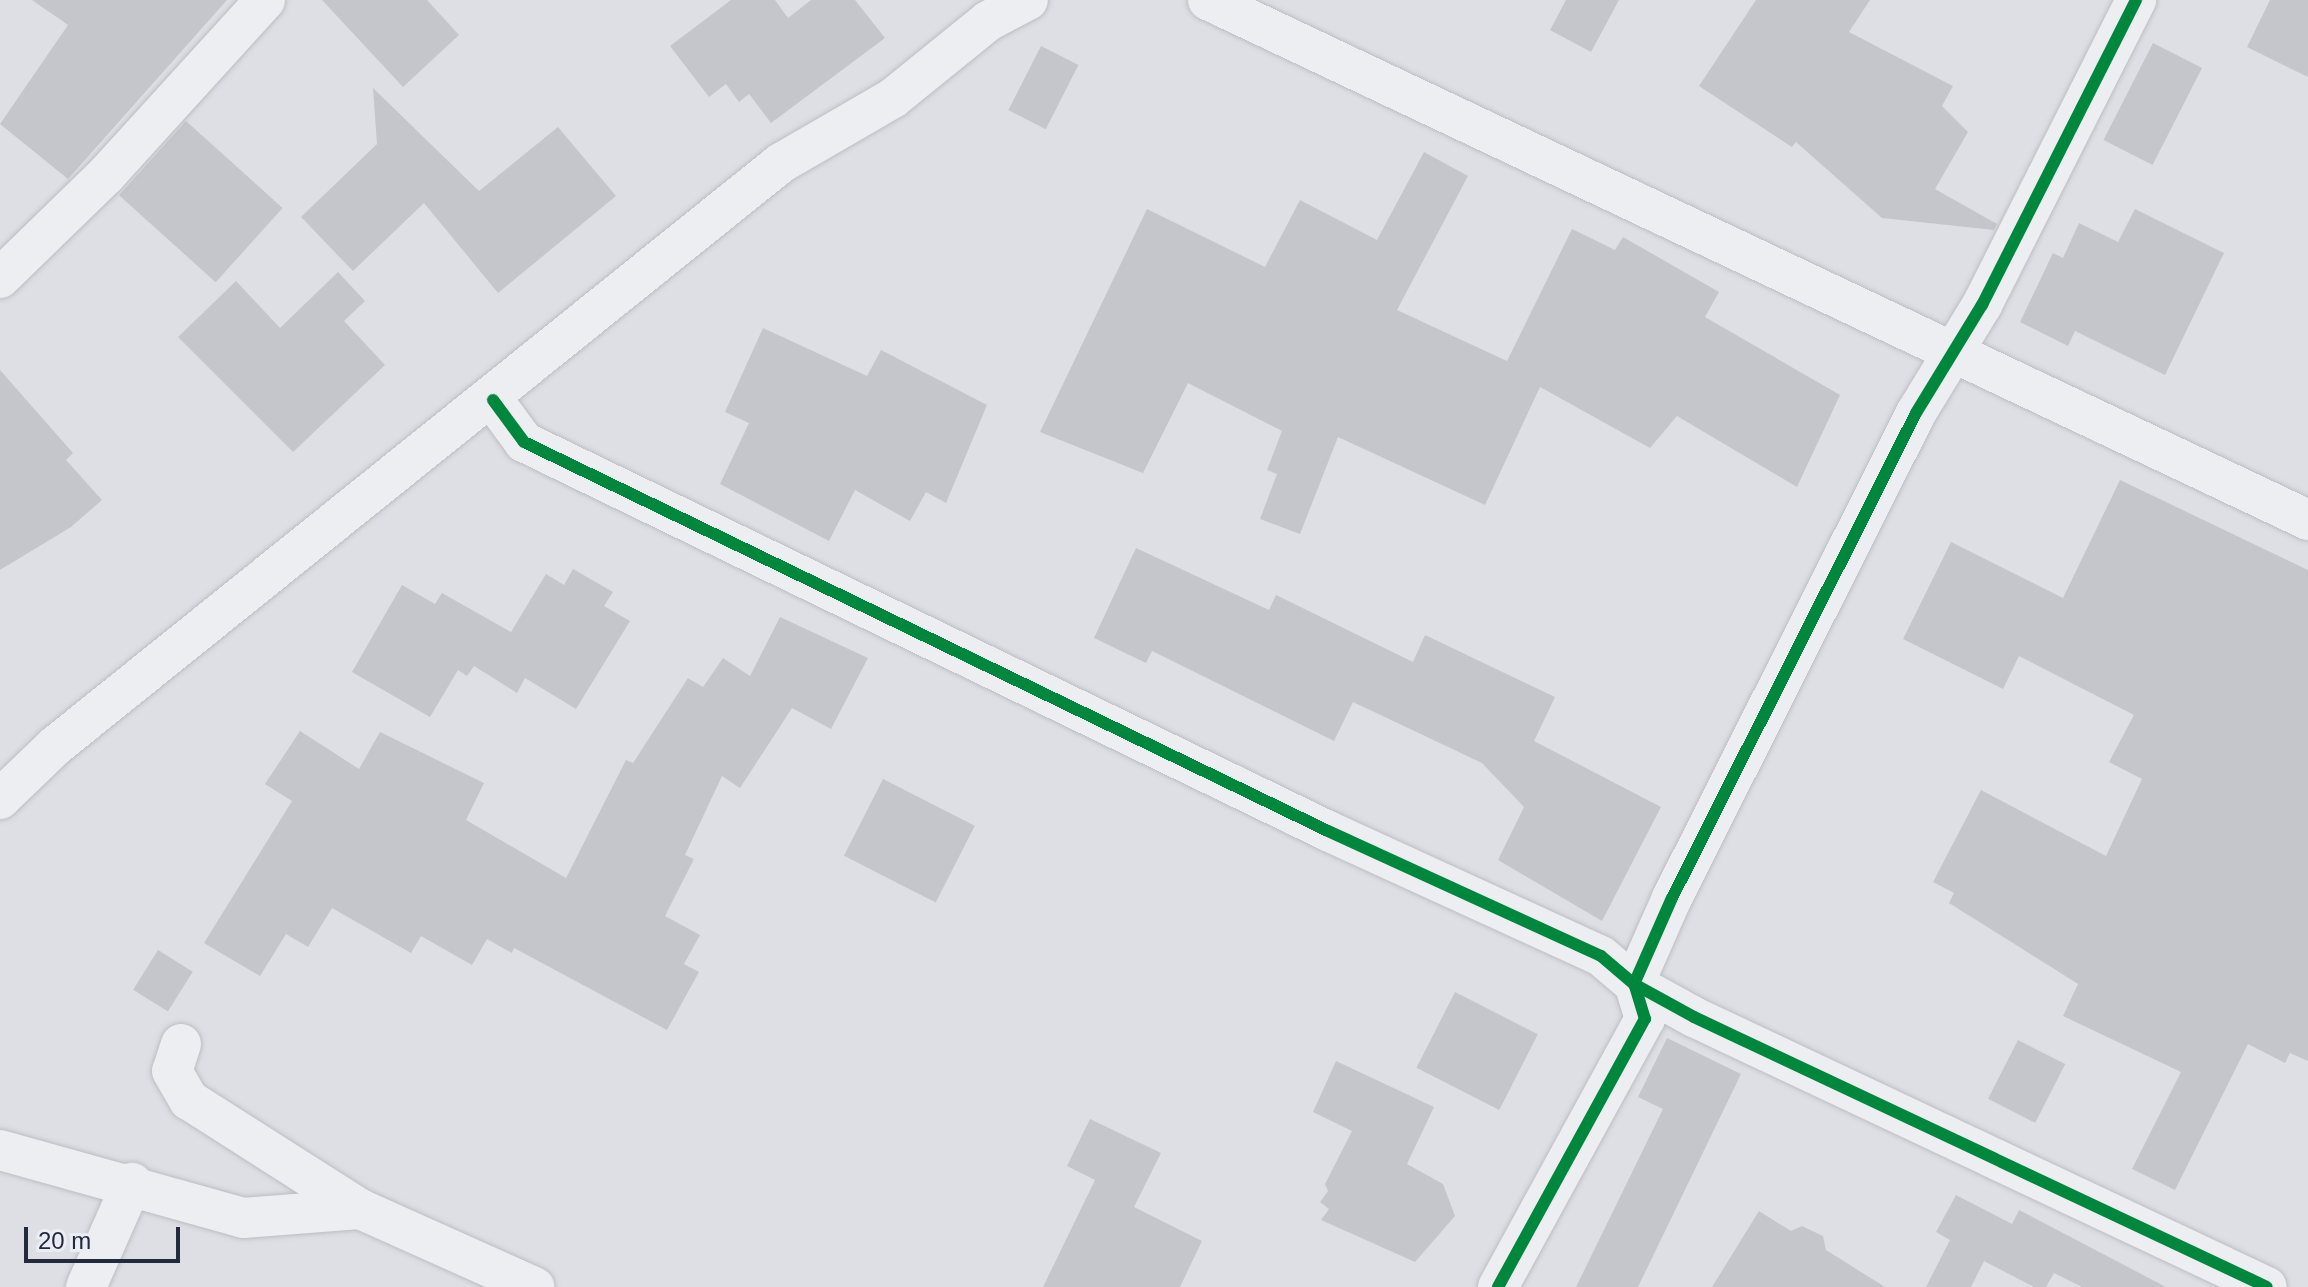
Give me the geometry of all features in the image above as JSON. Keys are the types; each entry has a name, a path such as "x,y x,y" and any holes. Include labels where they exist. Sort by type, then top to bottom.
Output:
{"street":[{"path":"0,278 106,175 265,0"},
{"path":"0,799 55,746 493,400 781,163 893,98 988,21 1028,0"},
{"path":"1208,0 1956,348 2308,520"},
{"path":"1498,1287 1645,1019 1634,984 1916,413 1956,348 2122,5"},
{"path":"493,400 524,442 1328,831 1601,956 1634,984 2267,1287"},
{"path":"181,1044 172,1071 189,1100 360,1209 534,1287"},
{"path":"0,1150 132,1183 243,1218 360,1209"},
{"path":"86,1287 132,1183"}],"building":[{"path":"32,0 227,0 68,179 0,124 68,25"},
{"path":"322,0 427,0 459,35 403,87"},
{"path":"731,0 775,0 788,18 811,0 855,0 885,38 771,123 749,94 739,102 726,84 709,97 670,46"},
{"path":"1566,0 1619,0 1591,52 1550,30"},
{"path":"1756,0 1870,0 1849,32 1953,86 1942,106 1968,132 1935,189 1997,224 1994,230 1882,218 1796,142 1792,147 1699,86"},
{"path":"2270,0 2308,0 2308,77 2247,47"},
{"path":"2153,43 2202,68 2153,165 2104,140"},
{"path":"1041,46 1078,65 1046,129 1008,110"},
{"path":"373,88 479,191 558,127 616,196 498,293 424,203 353,271 301,217 377,144"},
{"path":"186,121 283,208 216,282 119,195"},
{"path":"1424,152 1468,176 1397,310 1507,361 1572,229 1615,250 1623,237 1719,292 1705,317 1840,395 1797,487 1677,416 1650,448 1540,387 1485,505 1338,437 1300,534 1260,519 1277,474 1267,470 1282,431 1188,383 1143,473 1040,432 1147,209 1265,267 1300,200 1377,240"},
{"path":"2135,209 2224,253 2165,375 2075,331 2068,346 2020,322 2053,253 2063,258 2079,223 2118,242"},
{"path":"338,272 365,301 344,321 385,365 293,452 178,337 236,281 280,328"},
{"path":"763,328 867,376 881,350 987,405 946,503 926,492 910,521 855,490 829,541 720,484 749,423 725,412"},
{"path":"0,370 73,453 66,460 102,500 71,527 0,570"},
{"path":"2120,480 2308,570 2308,1061 2290,1053 2285,1063 2248,1044 2175,1190 2132,1169 2181,1072 2063,1016 2078,984 1949,903 1954,893 1933,882 1981,790 2106,856 2142,779 2109,762 2134,715 2019,656 2003,689 1903,639 1951,542 2063,598"},
{"path":"1136,548 1269,610 1276,595 1413,662 1425,635 1555,697 1534,741 1661,807 1602,921 1498,860 1524,807 1482,763 1353,702 1334,741 1152,651 1146,663 1094,638"},
{"path":"573,569 613,592 604,606 630,621 576,709 525,678 517,693 474,666 467,676 458,670 430,717 352,672 402,585 435,604 442,593 511,632 546,574 564,585"},
{"path":"780,617 868,658 831,729 792,708 740,788 722,776 685,855 694,859 665,916 700,935 684,964 699,972 667,1030 514,948 512,953 487,939 472,965 421,936 411,953 332,908 308,947 286,934 260,976 204,943 292,801 265,784 300,731 359,769 380,732 484,783 466,820 566,878 626,760 633,763 688,678 703,687 723,658 750,676"},
{"path":"883,779 975,826 936,902 844,856"},
{"path":"158,950 193,972 168,1012 133,990"},
{"path":"1455,992 1538,1034 1499,1110 1416,1068"},
{"path":"1667,1038 1741,1074 1638,1287 1576,1287 1663,1109 1638,1097"},
{"path":"2018,1040 2065,1064 2035,1123 1988,1099"},
{"path":"1336,1061 1434,1107 1407,1164 1443,1184 1455,1216 1415,1262 1321,1220 1329,1209 1320,1202 1328,1191 1325,1184 1352,1131 1313,1112"},
{"path":"1090,1119 1161,1153 1134,1207 1202,1241 1180,1287 1043,1287 1095,1180 1067,1166"},
{"path":"1956,1195 2012,1224 2019,1210 2166,1287 2082,1287 2054,1273 2046,1287 2034,1287 1984,1261 1971,1287 1926,1287 1950,1240 1936,1232"},
{"path":"1759,1211 1791,1231 1802,1226 1823,1236 1826,1250 1885,1287 1712,1287"}],"cycle path":[{"path":"1498,1287 1645,1019 1634,984 1672,898 1916,413 1982,305 2136,0"},
{"path":"493,400 524,442 1328,831 1601,956 1634,984 1694,1017 2267,1287"}]}
